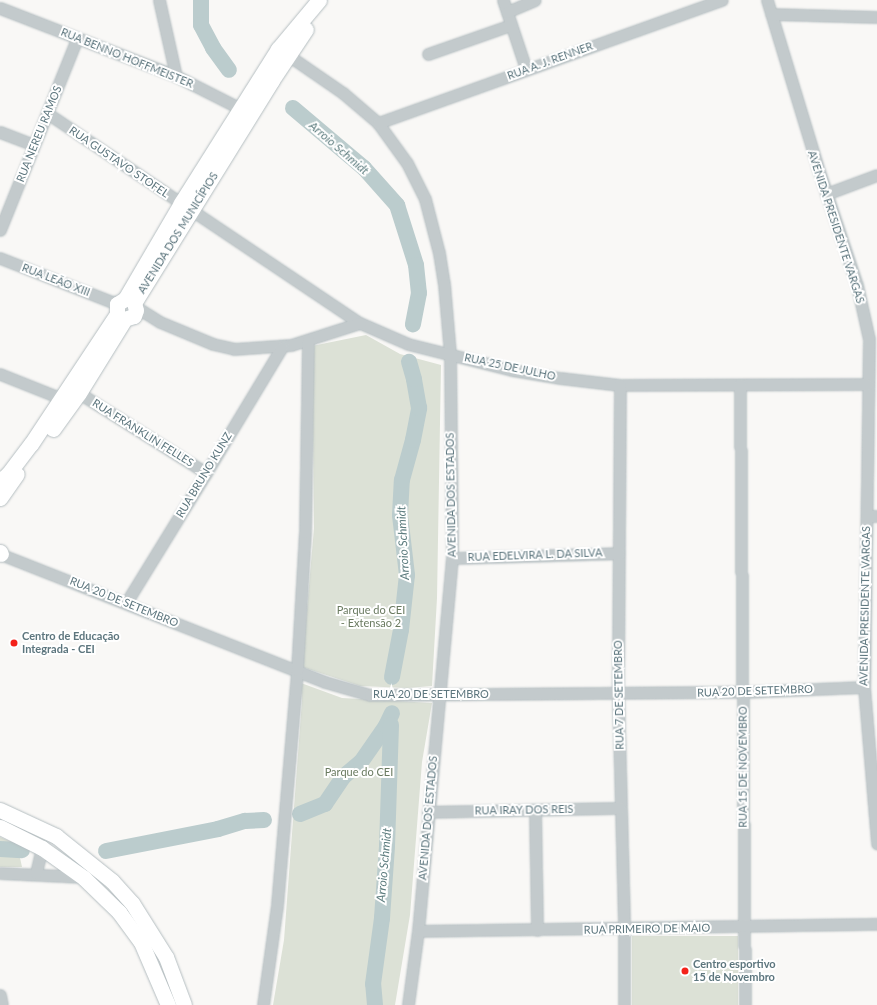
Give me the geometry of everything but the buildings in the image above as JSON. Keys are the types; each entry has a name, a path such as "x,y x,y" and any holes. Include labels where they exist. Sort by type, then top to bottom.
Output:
{"main road":[{"name":"AVENIDA DOS MUNICÍPIOS","path":"0,498 71,398 186,207 283,52 319,0"},
{"name":"AVENIDA DOS MUNICÍPIOS","path":"283,52 329,0"},
{"name":"AVENIDA DOS MUNICÍPIOS","path":"0,481 8,474 31,444 71,398"},
{"path":"0,810 56,836 112,881 132,903 166,957 184,1005"},
{"path":"0,827 42,848 84,878 119,912 141,942 168,1005"}],"street":[{"path":"159,0 176,76"},
{"path":"503,0 526,69"},
{"path":"507,12 535,0"},
{"name":"RUA A. J. RENNER","path":"378,123 722,0"},
{"name":"AVENIDA PRESIDENTE VARGAS","path":"767,0 826,194 857,285 873,339 868,384 872,516 864,687 873,739 877,843"},
{"name":"RUA BENNO HOFFMEISTER","path":"0,8 176,76 246,111"},
{"path":"771,14 877,18"},
{"path":"428,54 511,25"},
{"name":"RUA NEREU RAMOS","path":"0,230 77,38"},
{"name":"AVENIDA DOS ESTADOS","path":"283,52 343,93 378,123 407,163 425,199 442,276 450,354 452,558 418,931 408,1005"},
{"name":"RUA GUSTAVO STOFEL","path":"47,113 186,207"},
{"path":"0,132 34,145"},
{"path":"826,194 877,175"},
{"name":"RUA 25 DE JULHO","path":"186,207 360,323 408,344 512,370 560,378 620,385 868,384"},
{"name":"RUA LEÃO XIII","path":"0,258 213,344 234,349 282,347 360,323"},
{"path":"263,1005 267,984 276,905 297,670 305,532 308,340"},
{"name":"RUA BRUNO KUNZ","path":"126,603 282,347"},
{"name":"RUA FRANKLIN FELLES","path":"0,374 71,398 206,473"},
{"name":"RUA 7 DE SETEMBRO","path":"620,385 618,693 624,929 624,1005"},
{"name":"RUA 15 DE NOVEMBRO","path":"740,385 745,1005"},
{"name":"RUA EDELVIRA L. DA SILVA","path":"452,558 618,553"},
{"name":"RUA 20 DE SETEMBRO","path":"0,554 325,682 370,695 742,692 864,687"},
{"name":"RUA IRAY DOS REIS","path":"428,812 535,811 620,808"},
{"path":"535,811 537,930"},
{"path":"36,873 42,848"},
{"path":"0,872 36,873 84,878"},
{"name":"RUA PRIMEIRO DE MAIO","path":"418,931 744,928 877,924"},
{"path":"0,995 2,1005"}],"green space":[{"name":"Parque do CEI - Extensão 2","path":"366,335 400,354 441,365 437,598 432,686 407,688 360,686 302,667 314,528 312,346"},
{"name":"Parque do CEI","path":"301,683 342,698 432,703 422,762 410,915 395,1005 273,1005 284,940 302,701"},
{"path":"0,837 17,844 22,867 0,867"},
{"name":"Centro esportivo 15 de Novembro","path":"632,936 738,936 738,1005 632,1005"}],"waterway":[{"name":"Arroio Schmidt","path":"201,0 201,25 213,48 229,70"},
{"name":"Arroio Schmidt","path":"293,108 364,168 397,205 416,265 419,293 413,324"},
{"name":"Arroio Schmidt","path":"392,677 401,630 407,575 400,515 402,480 413,440 419,408 414,379 409,362"},
{"path":"300,814 325,804 343,777 361,762 386,726 392,713"},
{"name":"Arroio Schmidt","path":"375,1005 373,984 382,918 387,846 391,725"},
{"path":"106,851 218,829 245,821 264,820"},
{"path":"0,849 22,850"}],"place":[{"name":"Centro de Educação Integrada - CEI","path":"14,643"},
{"name":"Centro esportivo 15 de Novembro","path":"685,971"}]}
